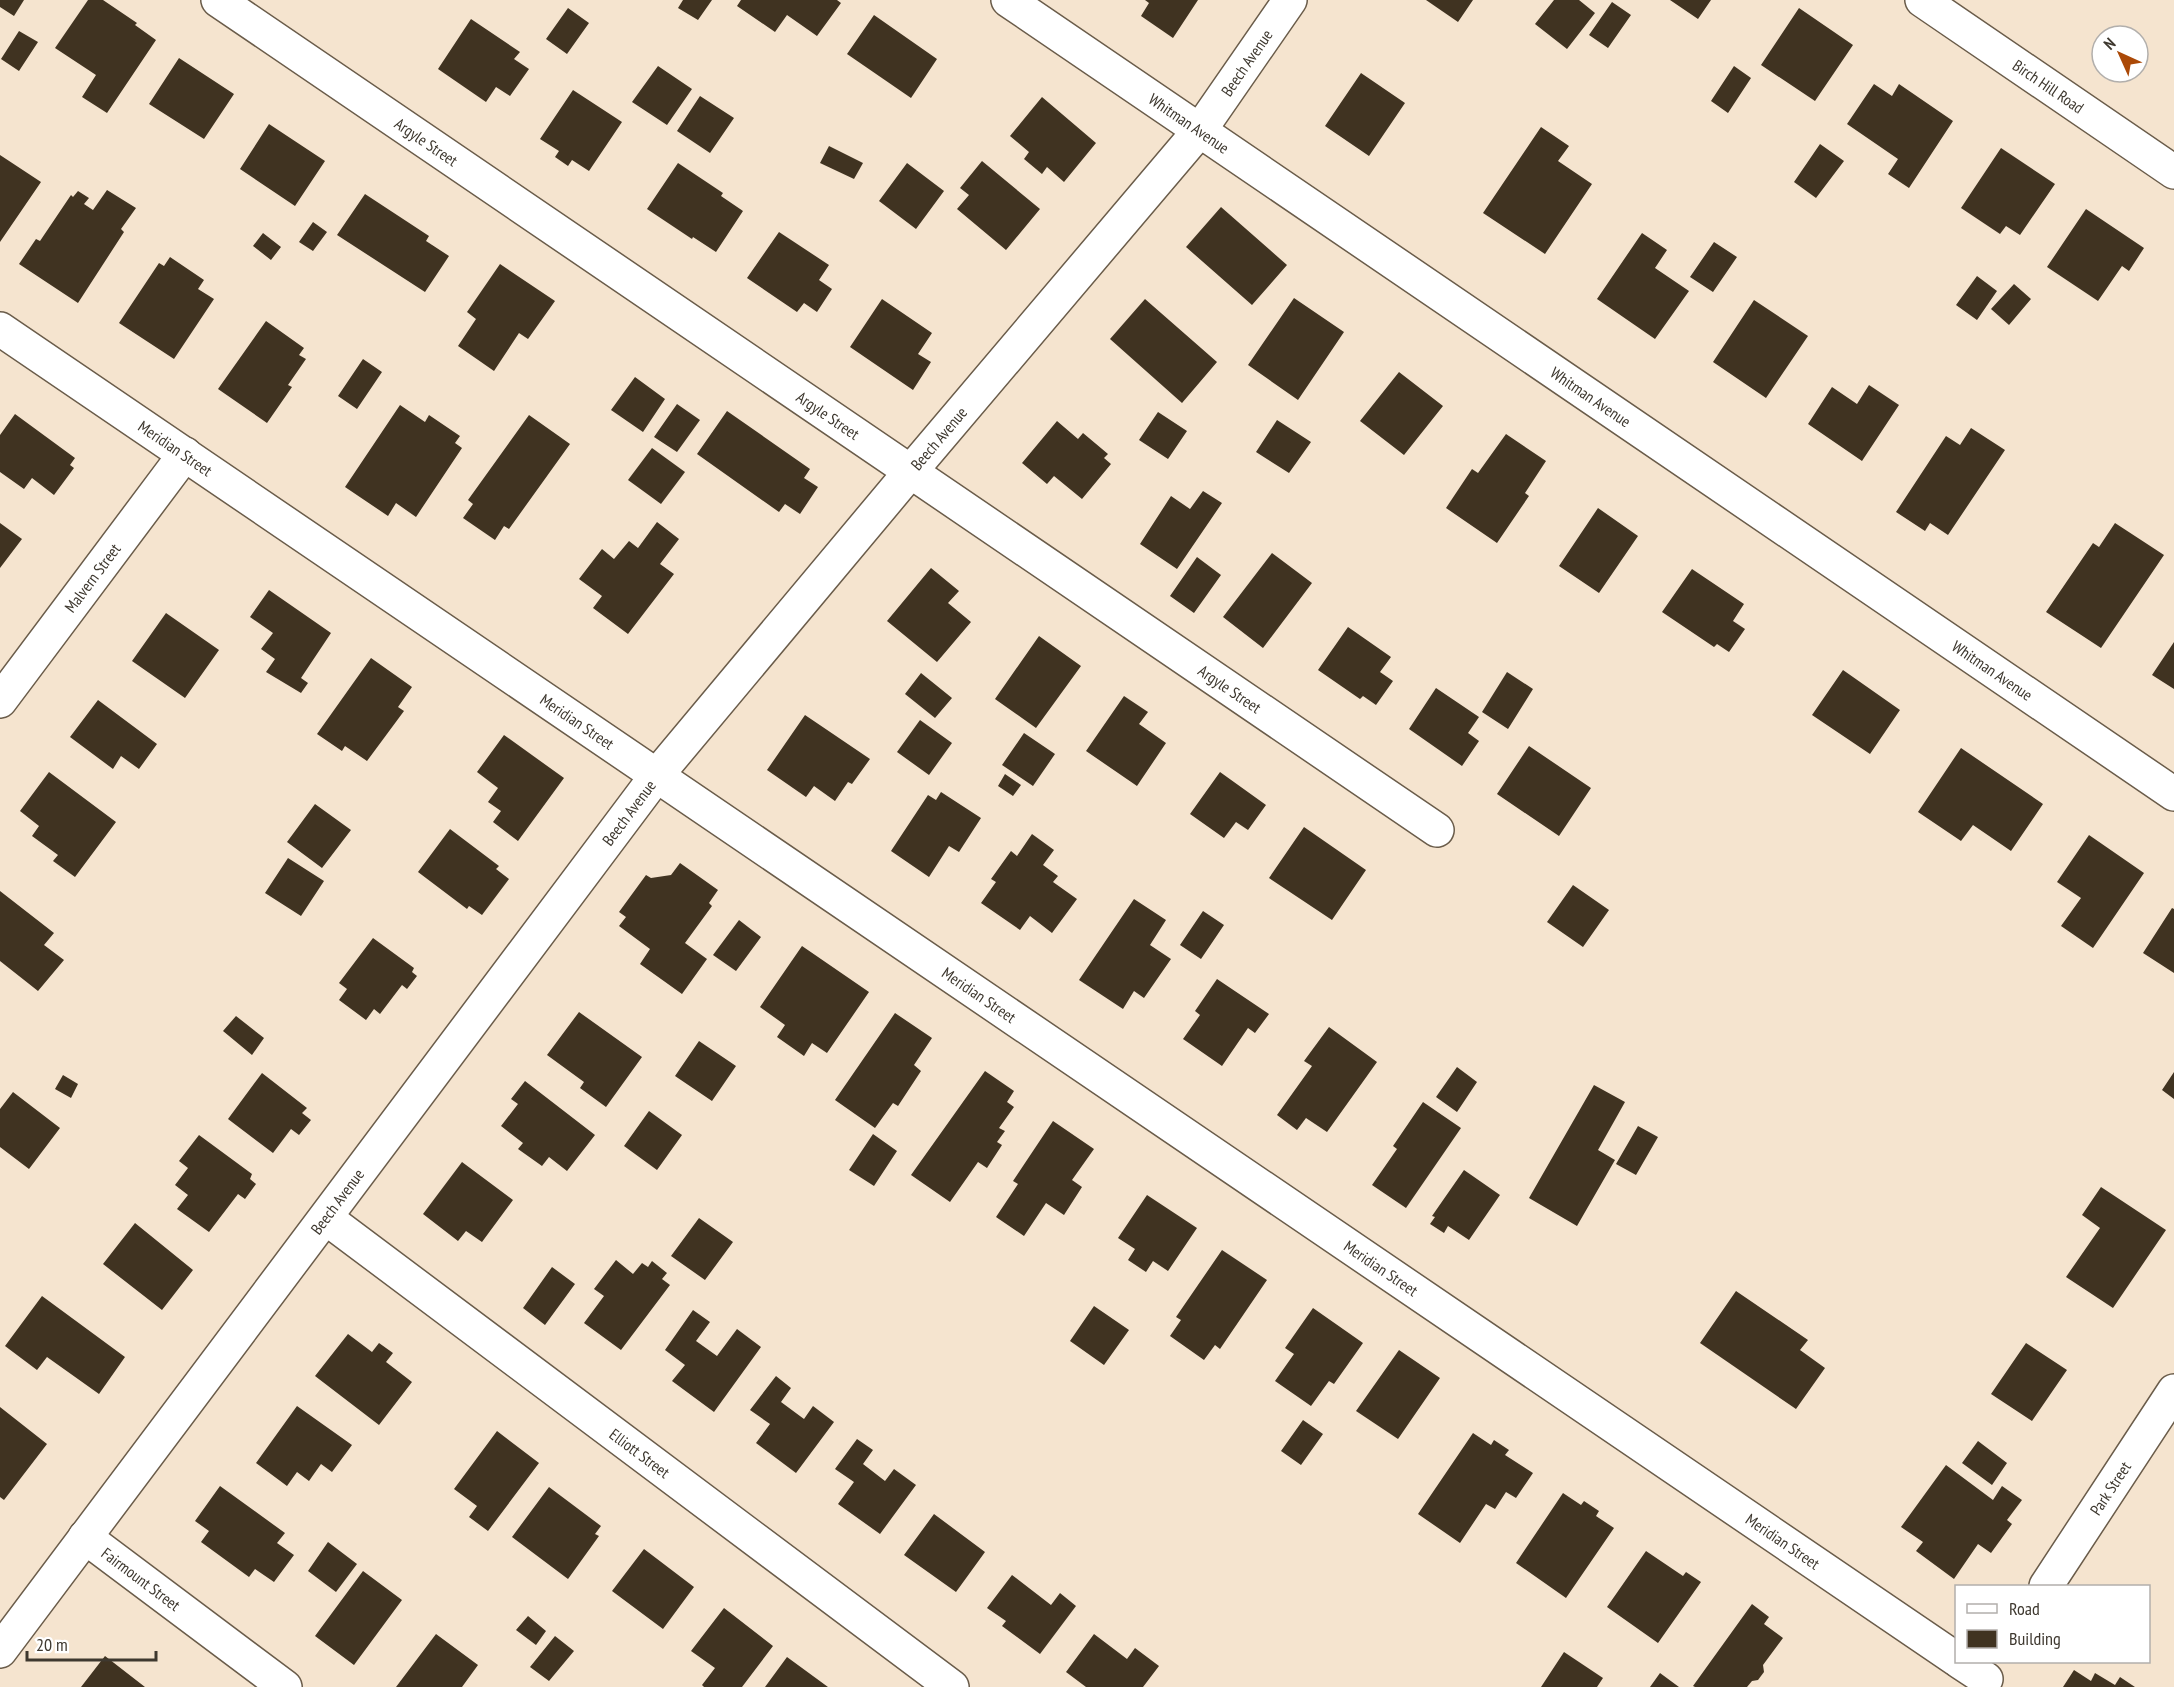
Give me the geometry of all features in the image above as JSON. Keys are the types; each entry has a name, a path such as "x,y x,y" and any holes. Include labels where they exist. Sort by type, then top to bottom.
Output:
{"street":[{"name":"Argyle Street","path":"218,0 1437,830"},
{"name":"Whitman Avenue","path":"1008,0 2174,795"},
{"name":"Beech Avenue","path":"0,1651 657,775 1200,130 1290,0"},
{"name":"Birch Hill Road","path":"1922,0 2174,171"},
{"name":"Meridian Street","path":"0,329 1955,1656"},
{"name":"Malvern Street","path":"0,701 185,454"},
{"name":"Elliott Street","path":"326,1218 952,1687"},
{"name":"Park Street","path":"2047,1585 2174,1391"},
{"name":"Fairmount Street","path":"85,1537 285,1687"}],"building":[{"path":"0,0 24,0 14,16 0,7"},
{"path":"88,0 103,0 137,23 135,25 156,40 107,113 82,97 96,75 55,48"},
{"path":"683,0 712,0 698,20 678,8"},
{"path":"741,0 837,0 841,3 817,36 787,15 775,32 737,6"},
{"path":"1145,0 1198,0 1173,38 1141,16 1149,3"},
{"path":"1426,0 1473,0 1458,22"},
{"path":"1554,0 1579,0 1595,13 1567,49 1535,24"},
{"path":"1670,0 1711,0 1698,19"},
{"path":"1612,2 1631,15 1608,48 1589,35"},
{"path":"568,8 589,23 567,54 546,39"},
{"path":"1799,8 1853,45 1815,101 1761,65"},
{"path":"874,15 937,59 911,98 847,54"},
{"path":"471,19 520,52 514,59 529,69 510,96 496,87 486,102 438,69"},
{"path":"19,31 38,42 19,71 1,59"},
{"path":"179,58 234,94 204,139 149,104"},
{"path":"658,66 692,89 667,125 632,102"},
{"path":"1734,66 1751,78 1728,113 1711,101"},
{"path":"1361,73 1405,103 1369,156 1325,126"},
{"path":"1874,84 1892,96 1899,84 1953,121 1909,188 1888,174 1898,159 1847,124"},
{"path":"573,90 622,122 589,171 572,160 568,166 555,157 559,151 540,139"},
{"path":"700,96 734,118 710,153 677,131"},
{"path":"1042,97 1096,143 1064,182 1047,167 1042,174 1024,159 1029,152 1010,136"},
{"path":"269,124 325,161 295,206 240,169"},
{"path":"1541,127 1569,146 1558,161 1592,184 1545,254 1483,213"},
{"path":"1820,144 1844,161 1816,198 1794,182"},
{"path":"829,146 863,163 854,179 820,163"},
{"path":"2001,148 2055,184 2020,235 2006,226 2000,234 1961,208"},
{"path":"0,155 41,182 0,242"},
{"path":"982,161 1040,209 1006,250 957,209 969,195 960,188"},
{"path":"678,163 723,193 721,196 743,211 716,252 647,209"},
{"path":"907,163 944,191 916,229 879,201"},
{"path":"107,190 136,208 121,229 124,232 78,303 19,264 36,239 40,241 71,195 73,197 78,191 89,198 84,204 93,210"},
{"path":"365,194 429,236 426,241 449,256 425,292 337,235"},
{"path":"1221,207 1287,265 1252,305 1186,247"},
{"path":"2086,209 2144,248 2129,271 2122,266 2098,301 2047,267"},
{"path":"313,222 327,232 313,251 299,242"},
{"path":"779,232 829,265 819,280 832,289 817,312 804,303 797,312 747,278"},
{"path":"263,233 281,247 271,260 253,246"},
{"path":"1642,233 1667,250 1655,268 1689,291 1655,339 1597,299"},
{"path":"1714,242 1737,257 1713,292 1690,277"},
{"path":"170,257 204,280 198,289 214,299 174,359 119,323 159,263 164,266"},
{"path":"500,264 555,301 528,339 519,333 494,371 458,346 476,319 467,312"},
{"path":"1977,276 1997,291 1977,320 1956,305"},
{"path":"2014,284 2031,299 2009,325 1991,309"},
{"path":"1294,298 1344,332 1298,400 1248,365"},
{"path":"882,299 932,333 918,354 931,362 913,390 850,347"},
{"path":"1145,299 1217,362 1182,403 1110,339"},
{"path":"1754,300 1808,336 1766,398 1713,362"},
{"path":"266,321 304,348 299,355 306,359 288,385 292,387 267,423 218,389"},
{"path":"363,359 382,372 357,409 338,396"},
{"path":"1399,372 1443,406 1404,455 1360,421"},
{"path":"635,377 665,399 643,432 611,410"},
{"path":"1869,385 1899,405 1862,461 1808,424 1832,387 1857,404"},
{"path":"677,404 700,420 677,452 654,437"},
{"path":"400,405 425,422 429,415 460,436 455,443 462,448 416,517 396,503 388,516 345,487"},
{"path":"727,411 810,469 804,478 818,487 800,514 785,504 779,512 697,454"},
{"path":"1158,412 1187,431 1168,459 1139,440"},
{"path":"15,414 75,458 70,465 74,468 54,495 32,478 24,489 0,472 0,435"},
{"path":"529,415 570,444 509,529 504,526 495,540 463,518 473,504 468,500"},
{"path":"1277,420 1311,442 1289,473 1256,452"},
{"path":"1057,421 1078,439 1083,433 1108,454 1104,458 1111,464 1082,499 1054,476 1047,484 1022,463"},
{"path":"1971,428 2005,450 1948,535 1930,523 1925,531 1896,512 1946,436 1960,445"},
{"path":"1506,434 1546,461 1525,493 1529,496 1497,543 1446,508 1472,469 1478,473"},
{"path":"652,448 685,472 661,504 628,480"},
{"path":"1203,491 1222,503 1177,569 1140,544 1171,496 1190,509"},
{"path":"1598,508 1638,536 1599,593 1559,566"},
{"path":"657,522 679,539 660,564 674,574 628,634 593,608 602,596 579,579 602,549 614,559 629,541 638,548"},
{"path":"0,523 22,539 0,568"},
{"path":"2115,523 2164,555 2101,648 2046,612 2093,543 2099,547"},
{"path":"1272,553 1312,583 1263,648 1223,617"},
{"path":"1197,557 1221,575 1194,613 1170,596"},
{"path":"931,568 959,591 948,603 971,622 937,662 887,621"},
{"path":"1692,569 1744,604 1733,621 1745,629 1729,652 1717,644 1714,647 1662,612"},
{"path":"269,590 331,633 301,678 308,683 301,693 266,672 275,659 261,649 273,633 250,617"},
{"path":"166,613 219,650 185,698 132,661"},
{"path":"1348,627 1391,657 1380,672 1393,681 1376,705 1363,696 1360,699 1318,670"},
{"path":"1039,636 1081,666 1036,728 995,699"},
{"path":"2174,642 2174,689 2152,675"},
{"path":"371,658 412,687 398,707 404,711 367,761 345,746 342,751 317,734"},
{"path":"1843,670 1900,710 1870,754 1812,715"},
{"path":"1507,672 1533,689 1508,729 1482,712"},
{"path":"921,673 952,698 935,718 905,694"},
{"path":"1436,688 1479,717 1468,733 1479,741 1462,766 1409,729"},
{"path":"1124,696 1148,712 1139,724 1166,743 1137,786 1086,751"},
{"path":"98,700 157,744 139,769 121,756 113,769 70,737"},
{"path":"805,715 870,759 852,784 848,782 835,801 814,786 806,797 767,770"},
{"path":"920,720 952,743 929,775 897,752"},
{"path":"1024,733 1055,754 1033,786 1002,765"},
{"path":"504,735 564,778 518,841 493,822 501,811 488,802 498,788 477,772"},
{"path":"1529,746 1591,788 1559,836 1497,794"},
{"path":"1961,748 2043,804 2011,851 1973,825 1961,841 1918,812"},
{"path":"49,772 116,822 75,877 53,861 58,855 32,836 39,826 20,811"},
{"path":"1220,772 1266,805 1248,830 1236,822 1224,838 1190,814"},
{"path":"1005,774 1021,785 1013,796 998,786"},
{"path":"941,792 981,818 959,852 949,846 929,877 891,851 928,795 936,800"},
{"path":"315,804 351,830 322,868 287,842"},
{"path":"1304,827 1366,870 1332,920 1269,878"},
{"path":"450,829 499,866 496,869 509,879 482,915 469,906 467,909 418,872"},
{"path":"1032,834 1054,850 1043,865 1058,876 1053,882 1077,899 1052,933 1030,916 1020,930 981,903 996,882 991,879 1011,851 1017,856"},
{"path":"2089,835 2144,873 2093,948 2061,926 2081,898 2057,882"},
{"path":"288,858 324,881 301,916 265,893"},
{"path":"680,863 718,890 709,903 712,906 685,943 707,959 682,994 640,964 650,949 619,926 626,917 619,912 646,875 651,878 671,875"},
{"path":"1573,885 1609,910 1583,947 1547,922"},
{"path":"0,891 54,933 44,945 64,960 38,991 0,961"},
{"path":"1134,899 1166,920 1150,945 1171,959 1144,998 1134,991 1123,1009 1079,980"},
{"path":"2172,908 2174,909 2174,973 2143,953"},
{"path":"1203,911 1224,925 1201,959 1180,945"},
{"path":"739,920 761,937 736,971 713,955"},
{"path":"373,938 414,968 412,972 417,976 407,989 402,985 380,1014 374,1009 366,1020 339,1000 347,989 339,983"},
{"path":"802,946 869,992 827,1053 812,1043 804,1056 777,1037 785,1025 760,1007"},
{"path":"1217,979 1269,1014 1255,1033 1248,1028 1222,1066 1183,1039 1200,1015 1195,1011"},
{"path":"579,1012 642,1057 606,1107 580,1088 584,1082 547,1055"},
{"path":"895,1013 932,1038 914,1065 921,1071 898,1106 893,1103 875,1128 835,1100"},
{"path":"236,1016 264,1038 252,1055 223,1031"},
{"path":"1329,1027 1377,1062 1327,1132 1306,1118 1297,1130 1277,1115 1312,1066 1304,1061"},
{"path":"699,1041 736,1066 712,1101 675,1076"},
{"path":"1457,1067 1477,1082 1457,1112 1436,1097"},
{"path":"985,1071 1014,1091 1007,1102 1014,1107 999,1128 1005,1131 997,1142 1002,1145 987,1168 978,1162 950,1202 911,1175"},
{"path":"2174,1072 2174,1099 2162,1090"},
{"path":"262,1073 307,1108 302,1113 311,1120 299,1135 291,1129 273,1153 228,1119"},
{"path":"63,1075 78,1084 71,1098 55,1089"},
{"path":"525,1081 595,1135 567,1171 549,1157 542,1166 518,1149 523,1143 501,1126 518,1104 511,1099"},
{"path":"1594,1085 1625,1102 1598,1150 1615,1160 1577,1226 1529,1198"},
{"path":"13,1092 60,1128 29,1169 0,1147 0,1109"},
{"path":"1423,1102 1461,1128 1406,1208 1372,1185 1397,1149 1393,1146"},
{"path":"649,1111 682,1135 657,1170 624,1146"},
{"path":"1053,1121 1094,1149 1072,1180 1082,1187 1064,1215 1046,1203 1024,1236 996,1217 1018,1184 1013,1181"},
{"path":"1638,1126 1658,1137 1636,1175 1616,1164"},
{"path":"873,1134 897,1151 874,1186 849,1170"},
{"path":"199,1135 252,1174 250,1179 256,1184 245,1199 238,1194 209,1232 177,1209 188,1195 175,1185 188,1168 179,1161"},
{"path":"462,1162 513,1200 482,1242 466,1231 458,1241 423,1214"},
{"path":"1464,1170 1500,1195 1469,1240 1448,1226 1444,1233 1430,1224 1435,1217 1432,1216"},
{"path":"2101,1187 2166,1230 2113,1308 2066,1277 2100,1228 2082,1215"},
{"path":"1147,1195 1197,1228 1168,1271 1153,1261 1146,1272 1128,1260 1135,1249 1118,1238"},
{"path":"699,1218 733,1242 705,1280 671,1256"},
{"path":"135,1223 193,1270 162,1310 103,1264"},
{"path":"1222,1250 1267,1280 1220,1349 1215,1345 1204,1360 1170,1336 1181,1320 1176,1317"},
{"path":"616,1260 633,1274 642,1263 648,1267 652,1261 667,1273 662,1279 670,1285 621,1350 584,1323 604,1296 594,1289"},
{"path":"552,1267 575,1284 545,1325 523,1308"},
{"path":"1736,1291 1808,1340 1800,1350 1825,1368 1796,1409 1700,1343"},
{"path":"42,1296 125,1357 99,1394 47,1357 37,1370 5,1346"},
{"path":"1094,1306 1129,1330 1104,1365 1070,1341"},
{"path":"1313,1308 1363,1343 1334,1384 1329,1381 1311,1406 1275,1381 1294,1354 1285,1348"},
{"path":"693,1310 710,1322 696,1341 717,1356 737,1329 761,1347 714,1412 672,1381 685,1365 665,1350"},
{"path":"348,1334 372,1352 379,1343 393,1353 386,1362 412,1382 379,1425 315,1376"},
{"path":"2026,1343 2067,1370 2032,1421 1991,1394"},
{"path":"1399,1350 1440,1378 1398,1439 1356,1411"},
{"path":"776,1376 791,1388 781,1402 804,1419 813,1406 834,1422 796,1473 756,1443 770,1424 750,1410"},
{"path":"297,1406 352,1445 332,1472 321,1464 309,1481 297,1472 287,1486 256,1463"},
{"path":"0,1407 47,1444 4,1500 0,1497"},
{"path":"1303,1420 1323,1434 1301,1465 1281,1451"},
{"path":"497,1431 539,1463 488,1531 469,1517 477,1506 454,1489"},
{"path":"1473,1433 1491,1445 1494,1440 1509,1450 1505,1455 1533,1473 1516,1498 1506,1492 1495,1509 1486,1504 1460,1543 1418,1514"},
{"path":"857,1439 873,1450 863,1464 885,1481 894,1469 916,1485 880,1534 838,1504 854,1482 835,1469"},
{"path":"1978,1441 2007,1463 1992,1485 1962,1463"},
{"path":"1946,1465 1993,1500 2002,1486 2022,1500 2007,1520 2012,1524 1991,1553 1978,1544 1954,1579 1916,1551 1923,1542 1901,1527"},
{"path":"220,1486 285,1533 277,1543 294,1555 274,1582 255,1569 249,1577 201,1542 209,1531 195,1521"},
{"path":"549,1487 601,1526 595,1534 599,1536 568,1579 512,1537"},
{"path":"1563,1493 1581,1505 1584,1501 1599,1511 1596,1516 1614,1528 1566,1598 1516,1563"},
{"path":"934,1514 985,1552 956,1592 904,1555"},
{"path":"328,1542 357,1564 336,1592 308,1571"},
{"path":"644,1549 694,1587 663,1629 612,1591"},
{"path":"1646,1551 1683,1576 1686,1572 1701,1582 1658,1643 1607,1607"},
{"path":"363,1571 402,1600 354,1665 315,1636"},
{"path":"1012,1575 1051,1605 1060,1593 1076,1606 1040,1654 1002,1626 1006,1621 987,1608"},
{"path":"1752,1604 1769,1617 1764,1624 1783,1638 1763,1665 1764,1672 1758,1680 1752,1681 1747,1687 1693,1686"},
{"path":"724,1608 773,1646 742,1687 704,1687 702,1685 715,1668 691,1651"},
{"path":"528,1616 546,1631 536,1645 516,1630"},
{"path":"436,1634 478,1665 462,1687 396,1687"},
{"path":"1094,1634 1127,1659 1135,1648 1159,1666 1143,1687 1086,1687 1066,1672"},
{"path":"555,1636 574,1651 549,1681 530,1667"},
{"path":"1564,1652 1603,1678 1597,1687 1541,1687"},
{"path":"105,1656 145,1687 81,1687"},
{"path":"787,1657 828,1687 765,1687"},
{"path":"2074,1670 2091,1681 2095,1673 2115,1685 2120,1677 2135,1687 2063,1687"},
{"path":"1660,1673 1679,1687 1650,1687"}]}
